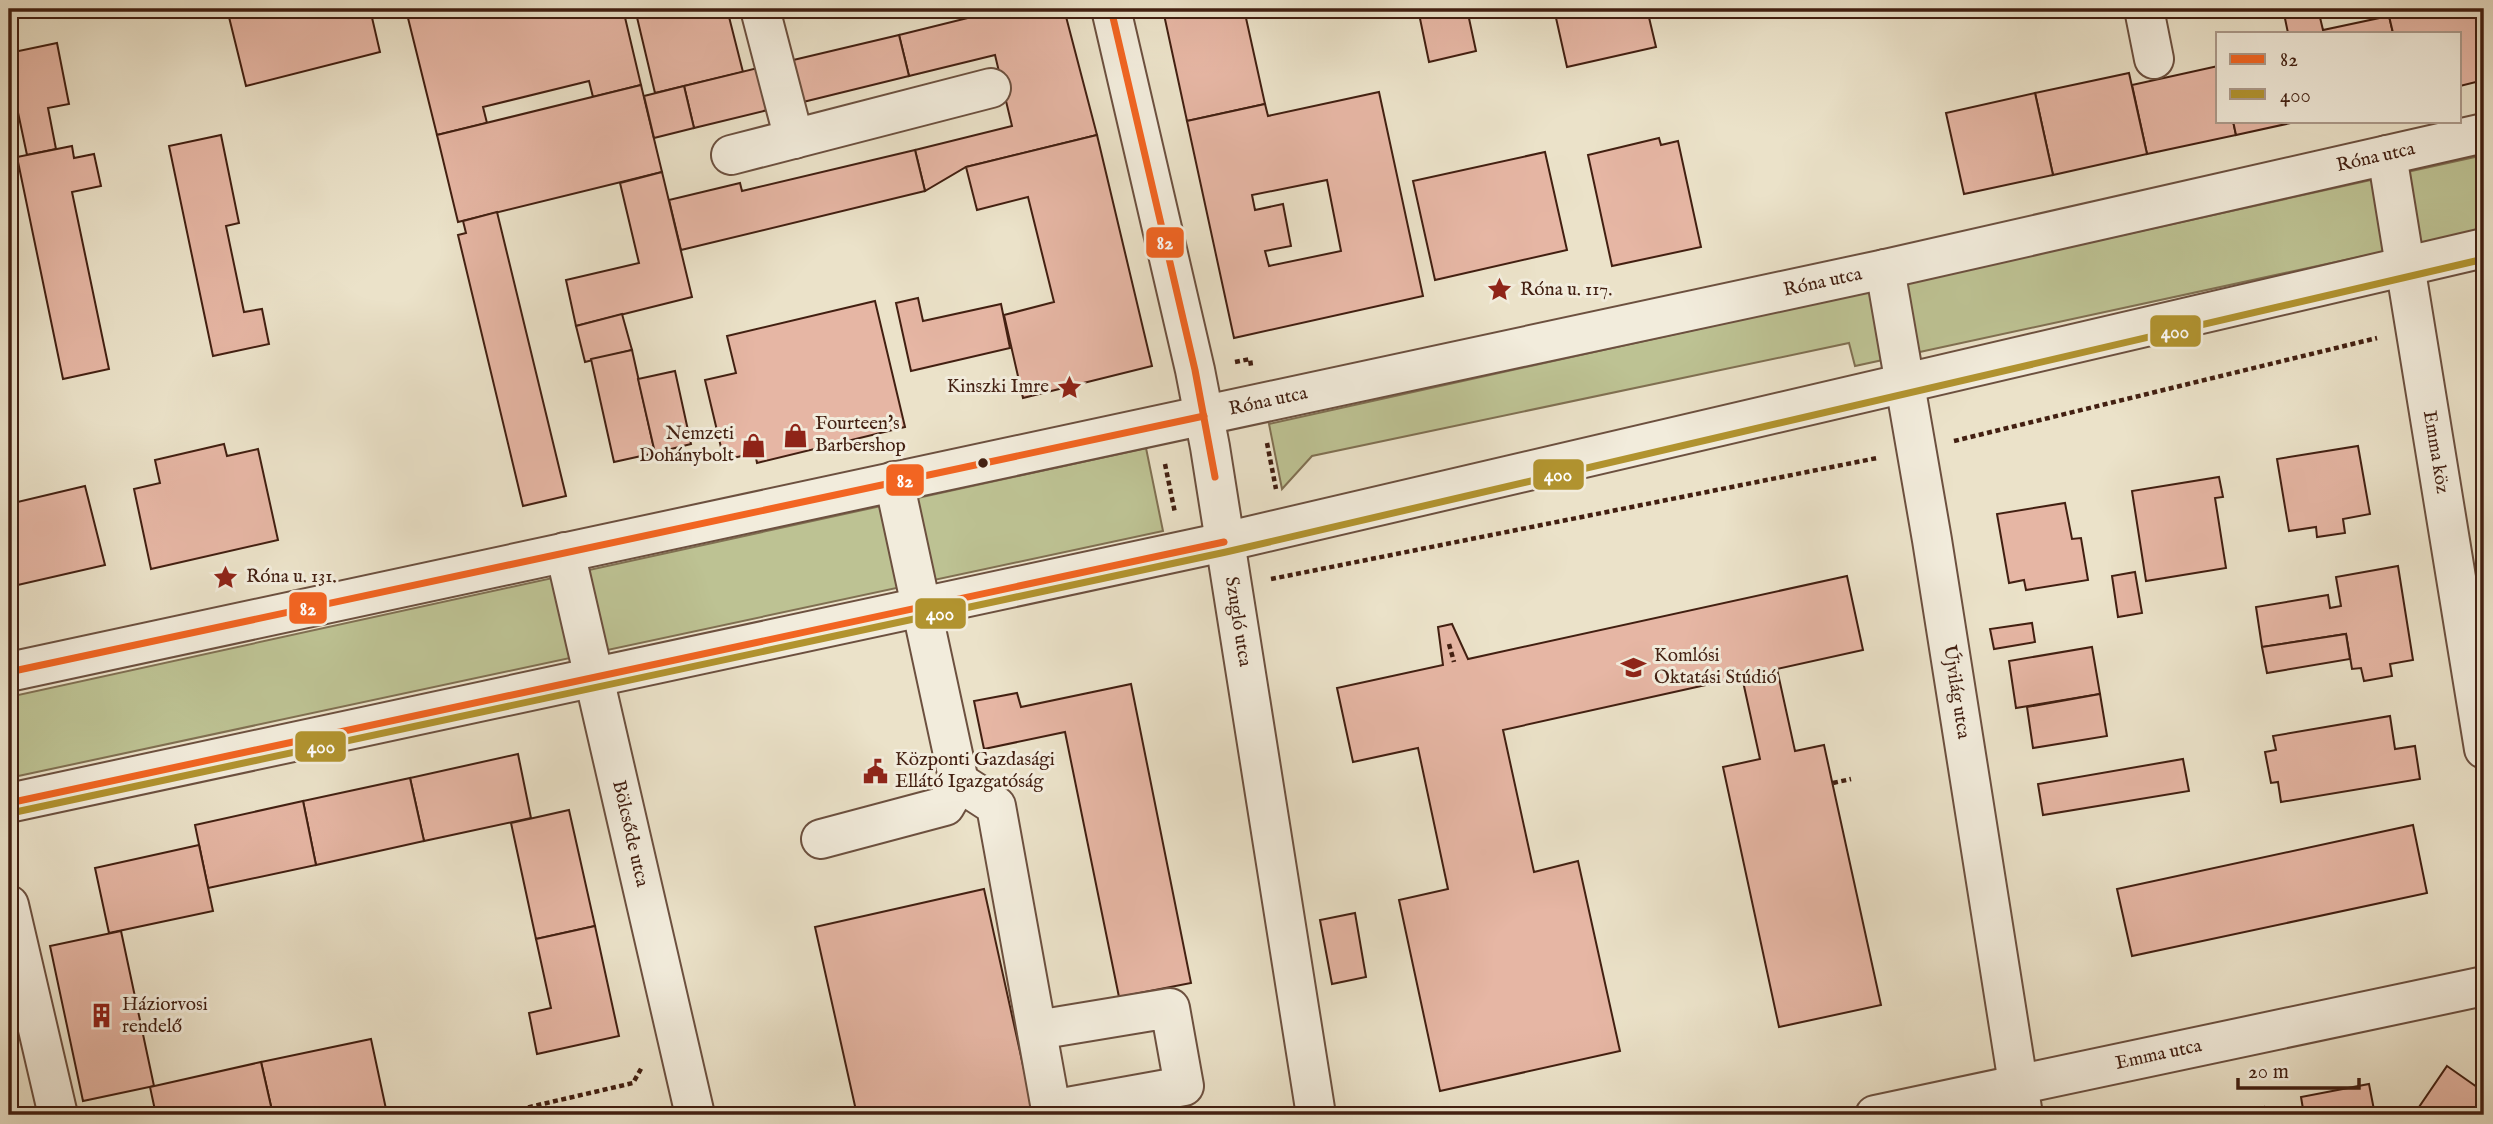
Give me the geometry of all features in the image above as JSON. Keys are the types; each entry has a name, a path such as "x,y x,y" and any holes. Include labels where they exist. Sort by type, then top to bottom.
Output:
{"street":[{"path":"760,9 794,139"},
{"name":"Szugló utca","path":"1111,9 1204,416 1316,1115"},
{"path":"2144,9 2154,59"},
{"path":"731,155 991,88"},
{"name":"Róna utca","path":"9,672 1885,269 2484,133"},
{"name":"Emma köz","path":"2386,155 2484,740"},
{"path":"9,803 1224,542 2484,248"},
{"name":"Újvilág utca","path":"1885,269 1917,450 2021,1100"},
{"path":"821,838 945,806 959,782 894,481"},
{"name":"Bölcsőde utca","path":"565,552 695,1115"},
{"path":"959,782 996,806 1052,1113 1184,1086 1170,1008 1037,1030"},
{"path":"9,905 58,1115"},
{"name":"Emma utca","path":"1875,1115 2021,1100 2484,986"}],"path":[{"path":"1231,587 1917,450 2415,329"},
{"path":"1158,424 1181,551"},
{"path":"1450,644 1454,662"},
{"path":"1833,783 1851,779"},
{"path":"495,1115 633,1083 647,1056 679,1048"}],"green space":[{"path":"2484,155 2484,230 1855,366 1849,343 1312,456 1282,489 1269,424"},
{"path":"1146,448 1163,531 9,778 9,697"}],"building":[{"path":"227,9 370,9 380,52 246,86"},
{"path":"406,9 429,9 407,14"},
{"path":"429,9 623,9 641,85 593,97 589,81 483,107 487,123 437,135 407,14"},
{"path":"635,9 727,9 743,72 655,93"},
{"path":"981,9 1004,9 982,14"},
{"path":"1004,9 1064,9 1097,135 966,167 925,191 915,150 1012,126 995,55 909,76 899,35"},
{"path":"1244,9 1265,104 1187,121 1163,10"},
{"path":"1418,9 1467,9 1476,51 1429,62"},
{"path":"1554,9 1647,9 1656,47 1567,67"},
{"path":"2283,9 2318,9 2323,30 2389,16 2393,32 2288,32"},
{"path":"2421,9 2484,9 2484,80 2462,86 2462,32 2393,32 2389,16"},
{"path":"899,35 909,76 799,103 789,61"},
{"path":"57,43 69,104 48,108 56,149 27,155 9,70 9,53"},
{"path":"770,65 780,107 694,128 684,86"},
{"path":"2216,66 2216,122 2233,122 2236,135 2147,154 2132,85"},
{"path":"2129,73 2147,154 2053,175 2035,93"},
{"path":"641,85 662,172 458,222 437,135"},
{"path":"684,86 694,128 654,138 644,96"},
{"path":"1379,92 1423,296 1234,338 1187,121 1265,104 1268,116","holes":["1327,180 1341,251 1269,266 1265,251 1291,246 1283,204 1255,210 1252,195"]},
{"path":"2035,93 2053,175 1964,194 1946,113"},
{"path":"2233,122 2295,122 2236,135"},
{"path":"221,135 239,223 226,226 244,312 262,309 269,344 213,356 169,146"},
{"path":"1097,135 1152,366 1023,398 1004,315 1054,302 1028,197 977,210 966,167"},
{"path":"1659,138 1661,145 1678,141 1701,247 1612,266 1588,155"},
{"path":"72,146 74,158 94,154 101,186 72,192 109,369 63,379 17,157"},
{"path":"915,150 925,191 681,250 669,200 740,183 742,191"},
{"path":"1545,152 1567,250 1435,280 1413,181"},
{"path":"662,172 692,297 576,326 566,280 639,263 620,183"},
{"path":"497,212 566,496 523,506 458,235 466,233 463,221"},
{"path":"918,298 923,321 1001,304 1010,348 911,371 896,303"},
{"path":"875,301 905,427 757,463 755,453 724,460 705,380 736,373 727,336"},
{"path":"622,314 632,350 585,362 576,326"},
{"path":"632,350 655,453 614,462 591,359"},
{"path":"675,371 691,444 655,453 638,379"},
{"path":"224,444 227,456 258,449 278,540 151,569 134,489 160,483 155,460"},
{"path":"2358,446 2370,514 2343,519 2345,533 2317,537 2316,527 2289,531 2277,459"},
{"path":"2219,477 2223,497 2215,498 2226,568 2146,581 2132,491"},
{"path":"85,486 105,565 9,587 9,504"},
{"path":"2065,503 2072,539 2081,538 2088,580 2026,590 2024,580 2009,583 1997,514"},
{"path":"2398,566 2413,660 2390,664 2392,676 2364,681 2361,668 2352,669 2346,634 2262,647 2256,607 2328,595 2330,608 2341,606 2336,577"},
{"path":"2135,572 2142,613 2118,617 2112,576"},
{"path":"1847,576 1863,650 1777,669 1795,751 1824,745 1881,1005 1779,1027 1723,767 1760,759 1742,677 1503,730 1534,872 1578,861 1620,1051 1440,1091 1399,900 1448,889 1418,748 1353,762 1337,688 1443,665 1438,627 1452,624 1468,659"},
{"path":"2032,623 2035,642 1994,649 1990,629"},
{"path":"2346,634 2350,659 2267,673 2262,647"},
{"path":"2092,647 2100,694 2016,708 2009,661"},
{"path":"1131,684 1191,983 1119,997 1065,732 984,749 974,701 1017,693 1021,707"},
{"path":"2100,694 2107,736 2033,748 2027,707"},
{"path":"2390,716 2395,749 2415,746 2420,779 2281,802 2278,782 2271,783 2265,752 2276,750 2273,736"},
{"path":"518,754 531,818 424,841 410,778"},
{"path":"2183,759 2189,791 2043,815 2038,784"},
{"path":"410,778 424,841 316,865 303,801"},
{"path":"303,801 316,865 208,888 195,825"},
{"path":"569,810 595,926 536,939 511,823"},
{"path":"2413,825 2427,893 2132,956 2117,889"},
{"path":"199,845 213,911 109,933 95,868"},
{"path":"984,889 1034,1115 857,1115 815,927"},
{"path":"1355,913 1366,977 1332,984 1320,920"},
{"path":"595,926 619,1036 537,1054 529,1013 551,1008 536,939"},
{"name":"Háziorvosi rendelő","path":"121,931 154,1086 83,1101 50,946"},
{"path":"371,1039 386,1109 358,1115 273,1115 261,1062"},
{"path":"261,1062 273,1115 156,1115 150,1087"},
{"path":"2447,1066 2484,1092 2484,1115 2425,1115 2417,1110"},
{"path":"2369,1084 2375,1115 2304,1115 2301,1097"},
{"path":"2264,1107 2265,1115 2219,1115"}],"transit line":[{"name":"82","path":"1111,9 1195,370 1215,477"},
{"name":"400","path":"11,813 1226,552 2484,259"},
{"name":"82","path":"9,672 1204,416"},
{"name":"82","path":"9,803 1224,542"}],"place":[{"name":"Róna u. 117.","path":"1500,290"},
{"name":"Kinszki Imre","path":"1069,387"},
{"name":"Fourteen's Barbershop","path":"795,435"},
{"name":"Nemzeti Dohánybolt","path":"754,445"},
{"name":"Róna u. 131.","path":"226,577"},
{"name":"Komlósi Oktatási Stúdió","path":"1634,667"},
{"name":"Központi Gazdasági Ellátó Igazgatóság","path":"875,771"},
{"name":"Háziorvosi rendelő","path":"102,1016"}]}
